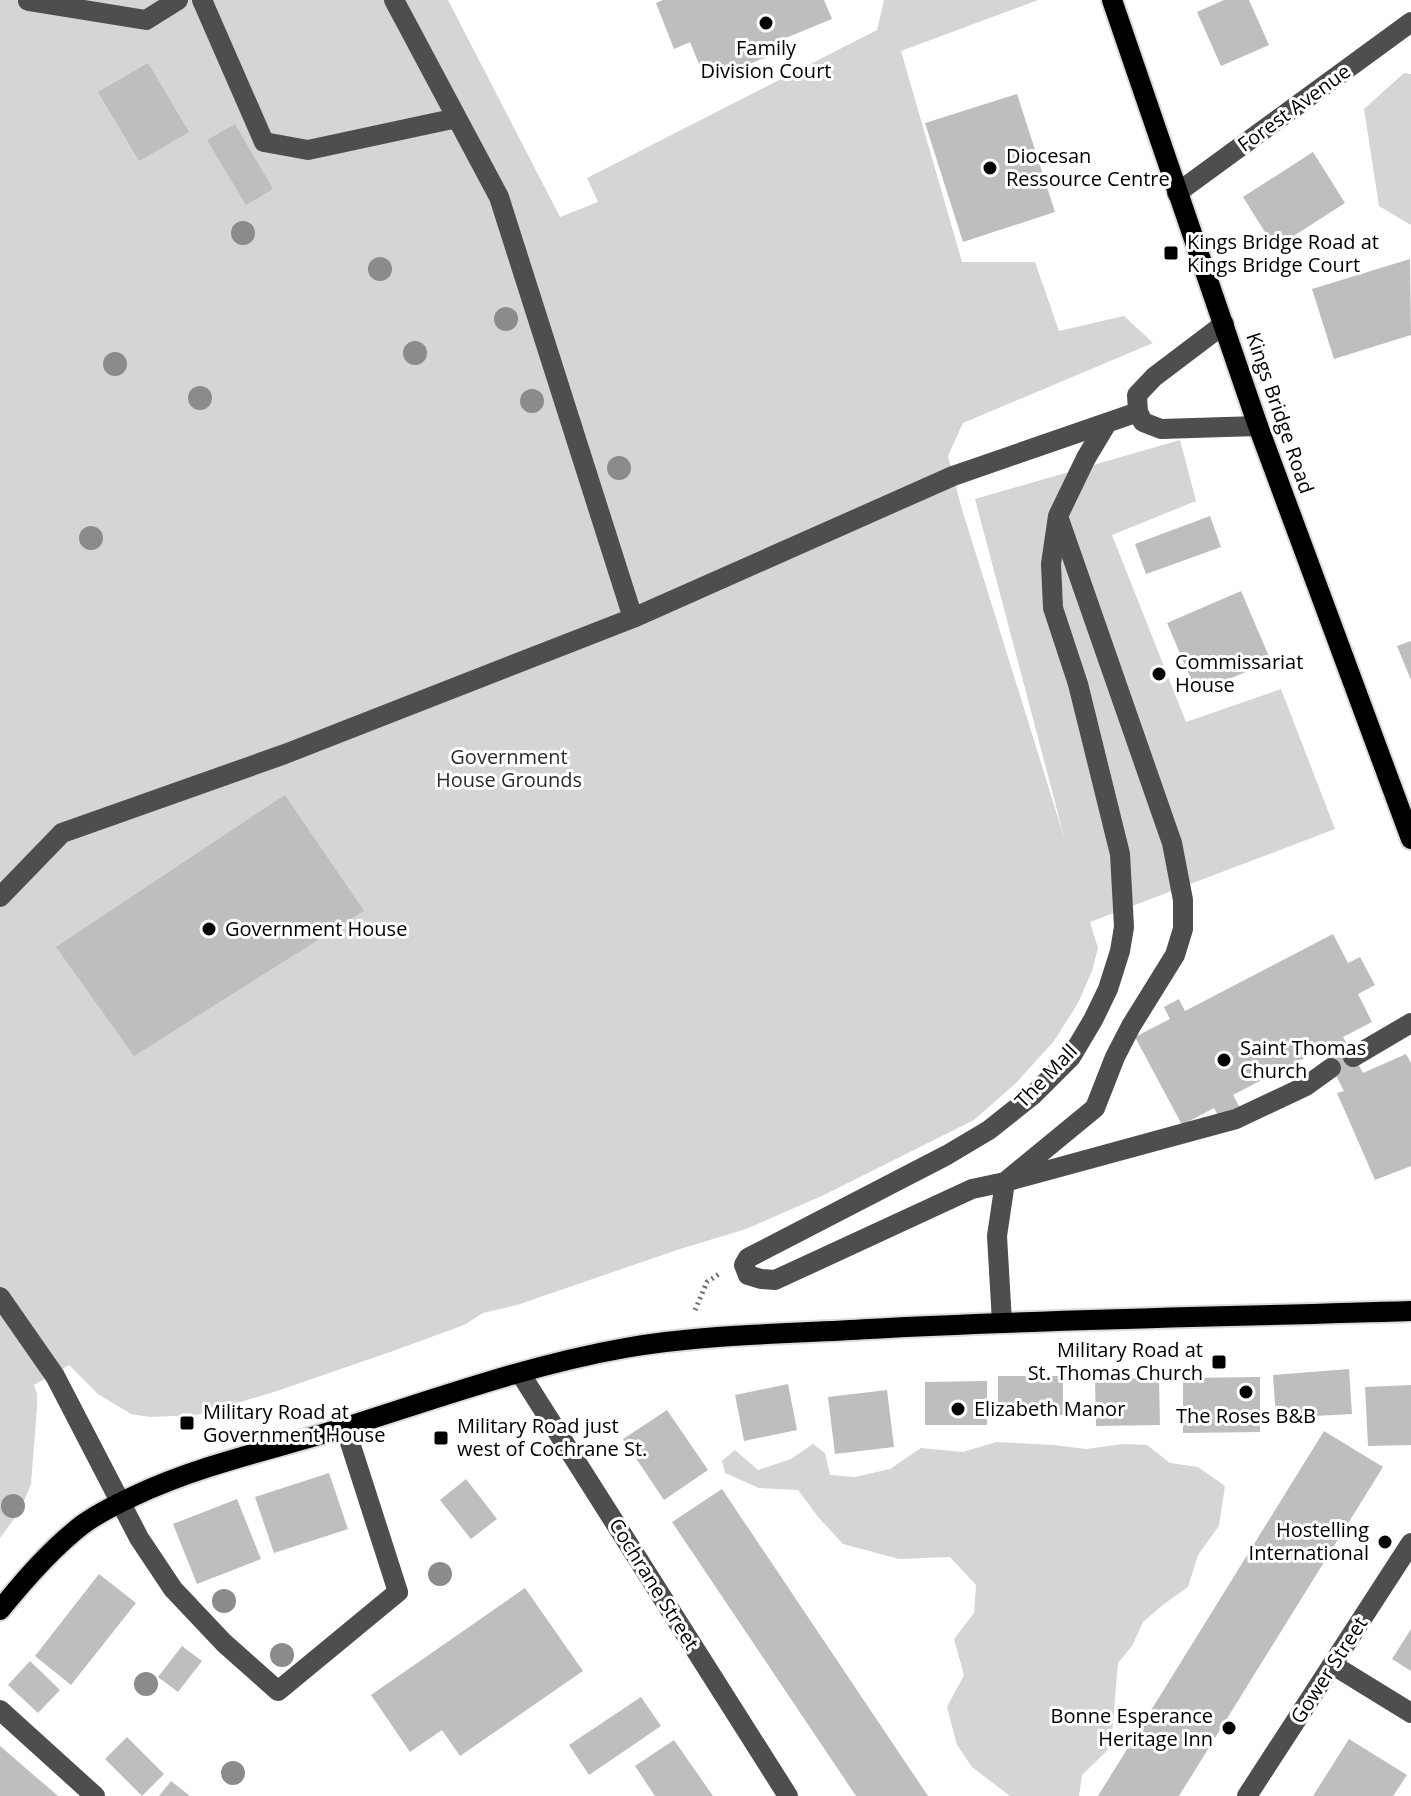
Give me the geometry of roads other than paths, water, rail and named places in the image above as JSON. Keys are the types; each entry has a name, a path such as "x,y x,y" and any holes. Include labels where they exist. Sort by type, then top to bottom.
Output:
{"main road":[{"name":"Kings Bridge Road","path":"1112,0 1258,426 1411,839"},
{"path":"0,1610 56,1546 86,1522 159,1484 203,1468 580,1357 687,1340 1002,1322 1411,1311"}],"street":[{"path":"28,1 146,20 178,0"},
{"path":"202,0 264,142 308,150 457,118"},
{"path":"394,0 499,197 633,618"},
{"name":"Forest Avenue","path":"1177,193 1411,22"},
{"path":"1224,324 1154,377 1137,395 1138,412 1143,422 1161,429 1258,426"},
{"path":"0,897 62,833 285,754 633,618 953,476 1138,412"},
{"name":"The Mall","path":"1005,1182 972,1189 775,1280 748,1275 744,1265 748,1258 989,1130 1033,1095 1071,1057 1108,989 1124,927 1120,854 1078,684 1053,608 1051,564 1058,516 1107,423"},
{"path":"1002,1322 997,1236 1005,1182 1095,1108 1115,1057 1175,955 1183,929 1183,900 1172,843 1058,516"},
{"path":"1353,1057 1411,1023"},
{"path":"1005,1182 1236,1119 1306,1086 1331,1068"},
{"path":"0,1297 55,1376 139,1538 173,1589 224,1643 278,1691 398,1592 345,1427"},
{"name":"Cochrane Street","path":"520,1373 788,1796"},
{"name":"Gower Street","path":"1247,1796 1411,1543"},
{"path":"1333,1665 1411,1713"},
{"path":"0,1710 95,1796"}],"place":[{"name":"Family Division Court","path":"766,23"},
{"name":"Diocesan Ressource Centre","path":"990,168"},
{"name":"Kings Bridge Road at Kings Bridge Court","path":"1171,253"},
{"name":"Commissariat House","path":"1159,674"},
{"name":"Government House","path":"209,929"},
{"name":"Saint Thomas Church","path":"1224,1060"},
{"name":"Military Road at St. Thomas Church","path":"1219,1362"},
{"name":"The Roses B&B","path":"1246,1392"},
{"name":"Elizabeth Manor","path":"958,1409"},
{"name":"Military Road at Government House","path":"187,1423"},
{"name":"Military Road just west of Cochrane St.","path":"441,1438"},
{"name":"Hostelling International","path":"1385,1542"},
{"name":"Bonne Esperance Heritage Inn","path":"1229,1728"}],"park label":[{"name":"Government House Grounds","path":"509,768"}]}
